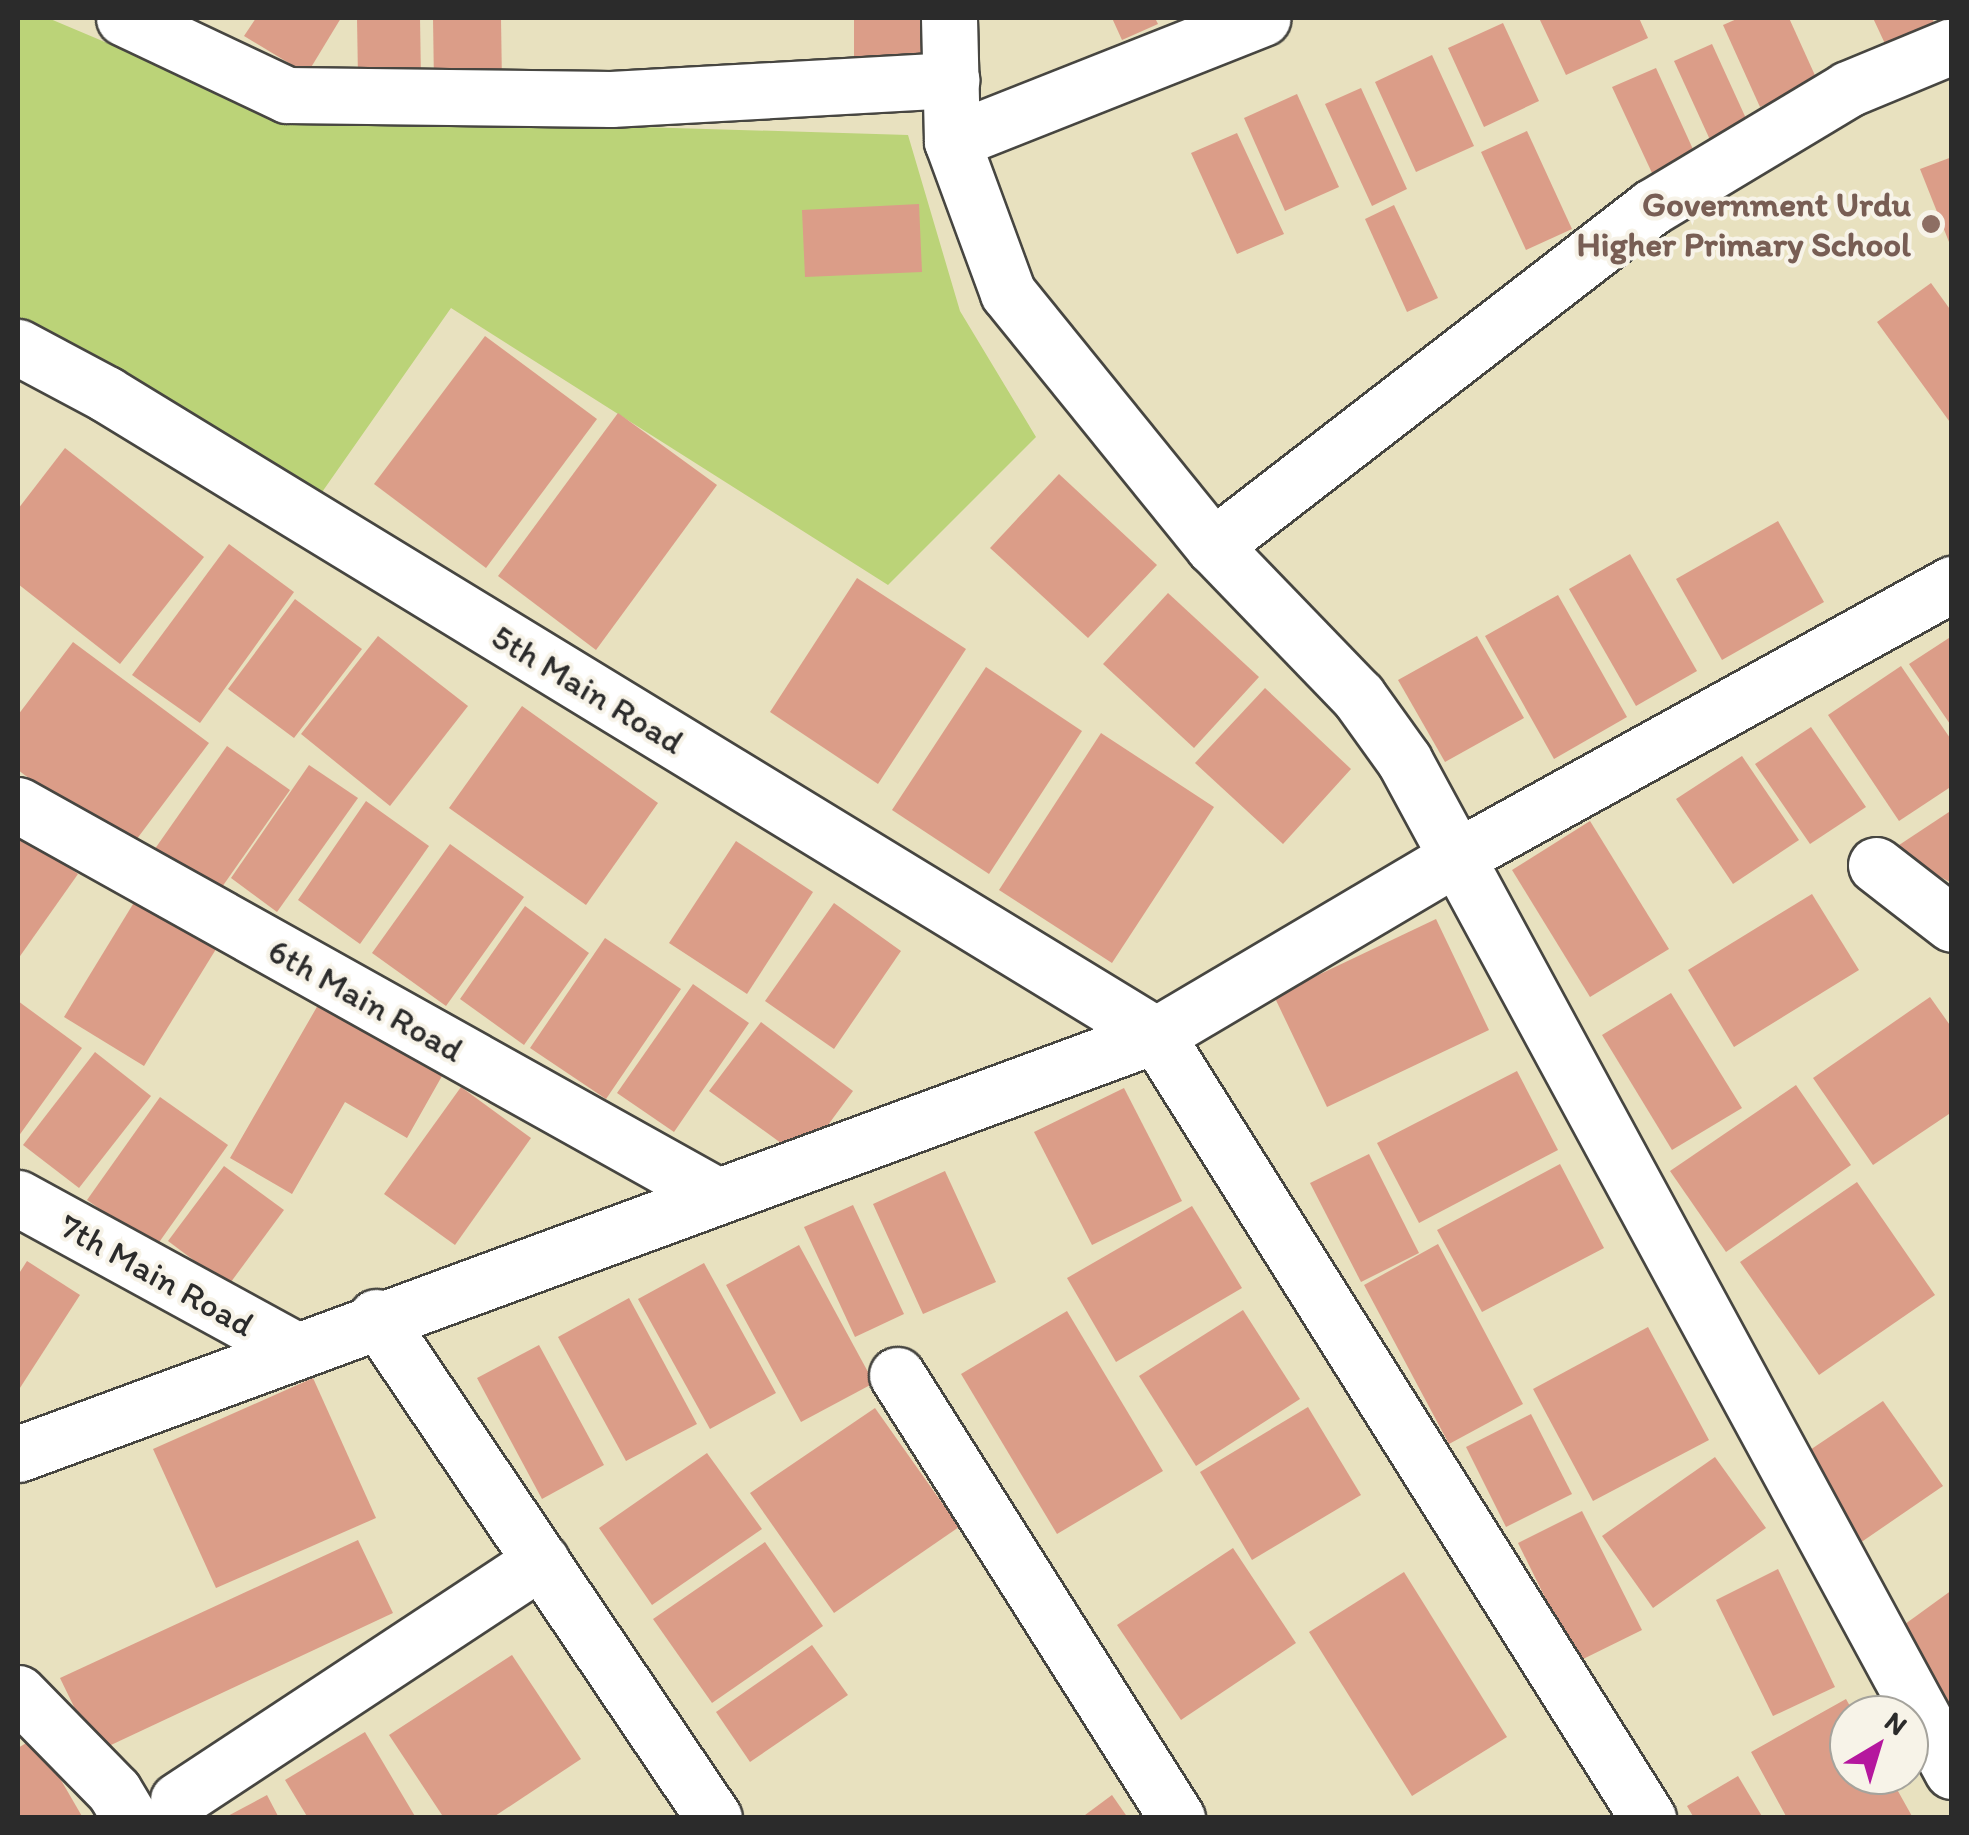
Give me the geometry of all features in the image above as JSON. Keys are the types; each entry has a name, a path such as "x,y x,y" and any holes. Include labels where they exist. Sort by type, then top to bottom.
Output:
{"street":[{"path":"124,18 287,96 611,99 951,80"},
{"path":"950,18 952,142 1008,294 1213,546 1358,696 1404,760 1952,1771"},
{"path":"952,142 1263,18"},
{"path":"1213,546 1652,207 1848,88 1952,46"},
{"name":"5th Main Road","path":"18,347 123,404 1156,1035"},
{"path":"18,1454 376,1318 1156,1035 1455,858 1952,584"},
{"name":"6th Main Road","path":"18,805 714,1194"},
{"path":"1876,865 1952,924"},
{"path":"1156,1035 1648,1818"},
{"name":"7th Main Road","path":"18,1198 296,1350"},
{"path":"376,1318 714,1818"},
{"path":"897,1374 1176,1818"},
{"path":"18,1693 114,1791 154,1809 542,1561"}],"green space":[{"path":"48,18 280,116 908,135 960,311 1036,437 888,585 451,308 320,495 18,324 18,19"}],"building":[{"path":"256,18 341,18 307,74 244,36"},
{"path":"357,18 420,18 421,79 358,78"},
{"path":"433,18 501,18 502,84 434,84"},
{"path":"854,18 924,18 924,68 854,68"},
{"path":"1112,18 1155,18 1158,24 1122,40"},
{"path":"1539,18 1639,18 1648,38 1566,75"},
{"path":"1739,18 1789,18 1818,82 1760,107 1723,25"},
{"path":"1873,18 1932,18 1943,42 1894,63"},
{"path":"1503,23 1539,101 1484,127 1448,48"},
{"path":"1712,44 1749,125 1711,142 1674,61"},
{"path":"1432,55 1474,146 1416,172 1375,82"},
{"path":"1656,68 1702,169 1659,188 1612,87"},
{"path":"1361,88 1407,189 1372,206 1325,104"},
{"path":"1297,94 1339,187 1285,211 1244,118"},
{"path":"1527,131 1572,229 1526,250 1481,152"},
{"path":"1237,133 1284,234 1237,254 1191,153"},
{"path":"1952,157 1952,241 1949,242 1920,169"},
{"path":"919,204 922,272 805,277 802,210"},
{"path":"1394,205 1438,298 1407,312 1365,219"},
{"path":"1931,283 1952,312 1952,425 1877,322"},
{"path":"485,336 597,419 486,568 374,484"},
{"path":"618,413 717,485 596,650 498,576"},
{"path":"65,448 204,557 120,664 18,584 18,509"},
{"path":"1059,474 1157,565 1088,638 990,548"},
{"path":"1778,521 1824,602 1722,660 1676,579"},
{"path":"229,544 294,592 200,723 132,675"},
{"path":"1630,554 1697,671 1636,706 1569,589"},
{"path":"857,578 966,649 878,784 770,712"},
{"path":"1168,593 1259,677 1194,748 1103,664"},
{"path":"1558,595 1627,717 1554,759 1485,636"},
{"path":"295,599 362,649 294,738 228,689"},
{"path":"378,636 468,706 390,806 301,734"},
{"path":"1477,636 1524,718 1445,762 1398,680"},
{"path":"1952,636 1952,727 1909,664"},
{"path":"73,642 209,743 127,852 18,770 18,715"},
{"path":"1901,666 1952,741 1952,786 1899,821 1828,715"},
{"path":"986,667 1082,731 989,874 892,810"},
{"path":"1265,688 1351,769 1283,844 1195,763"},
{"path":"522,706 658,803 586,905 449,808"},
{"path":"1811,727 1866,807 1810,844 1755,764"},
{"path":"1101,733 1214,807 1112,963 999,890"},
{"path":"227,746 290,790 215,897 152,853"},
{"path":"1742,756 1799,840 1733,884 1676,799"},
{"path":"309,765 358,798 277,912 231,878"},
{"path":"366,801 429,846 360,944 298,900"},
{"path":"1952,810 1952,883 1890,851"},
{"path":"1590,821 1669,949 1590,997 1512,870"},
{"path":"18,832 78,874 18,959"},
{"path":"736,841 813,892 747,994 669,943"},
{"path":"450,844 524,897 446,1006 372,953"},
{"path":"141,891 221,941 144,1066 64,1017"},
{"path":"1812,894 1859,970 1734,1047 1688,970"},
{"path":"834,903 901,951 834,1049 765,1001"},
{"path":"525,906 589,953 524,1045 460,999"},
{"path":"1436,919 1489,1030 1327,1107 1274,996"},
{"path":"605,938 681,989 606,1099 530,1048"},
{"path":"693,984 749,1023 674,1132 617,1093"},
{"path":"1671,993 1742,1108 1672,1150 1602,1035"},
{"path":"1930,997 1952,1028 1952,1112 1873,1165 1813,1078"},
{"path":"18,1001 82,1048 18,1137"},
{"path":"318,1005 442,1076 407,1138 345,1102 292,1194 230,1158"},
{"path":"761,1022 853,1091 803,1159 709,1091"},
{"path":"95,1052 151,1096 79,1188 23,1145"},
{"path":"1517,1071 1558,1150 1419,1223 1377,1143"},
{"path":"1796,1085 1851,1165 1726,1252 1670,1171"},
{"path":"461,1087 531,1138 455,1245 384,1194"},
{"path":"1124,1088 1182,1201 1092,1245 1034,1132"},
{"path":"160,1097 228,1145 155,1248 87,1200"},
{"path":"1369,1154 1419,1253 1361,1282 1310,1183"},
{"path":"1560,1164 1604,1248 1482,1312 1437,1230"},
{"path":"224,1166 284,1210 228,1286 168,1241"},
{"path":"945,1171 996,1282 923,1314 873,1204"},
{"path":"1857,1182 1935,1295 1819,1375 1740,1262"},
{"path":"853,1205 904,1314 855,1337 804,1227"},
{"path":"1192,1206 1242,1288 1116,1362 1067,1278"},
{"path":"1438,1244 1523,1404 1449,1444 1364,1285"},
{"path":"799,1245 874,1383 801,1422 726,1285"},
{"path":"27,1261 80,1295 18,1391 18,1275"},
{"path":"704,1263 776,1393 710,1429 638,1299"},
{"path":"629,1298 697,1424 626,1461 558,1337"},
{"path":"1243,1310 1300,1399 1196,1466 1139,1376"},
{"path":"1067,1311 1163,1471 1057,1534 961,1374"},
{"path":"1648,1327 1709,1440 1593,1501 1533,1389"},
{"path":"539,1345 604,1465 542,1499 477,1378"},
{"path":"313,1378 376,1518 216,1588 153,1449"},
{"path":"1883,1401 1943,1486 1860,1543 1801,1456"},
{"path":"1308,1407 1361,1495 1252,1560 1200,1472"},
{"path":"875,1408 959,1527 834,1613 750,1493"},
{"path":"1531,1414 1572,1494 1506,1527 1466,1447"},
{"path":"707,1453 762,1529 652,1605 599,1528"},
{"path":"1715,1457 1766,1528 1653,1608 1602,1536"},
{"path":"1582,1511 1642,1630 1577,1662 1518,1543"},
{"path":"358,1540 393,1613 96,1752 60,1678"},
{"path":"765,1542 823,1626 712,1703 653,1619"},
{"path":"1233,1548 1296,1643 1181,1720 1117,1625"},
{"path":"1778,1569 1835,1687 1773,1716 1716,1600"},
{"path":"1404,1572 1507,1737 1412,1796 1309,1632"},
{"path":"1952,1590 1952,1725 1901,1627"},
{"path":"812,1645 848,1695 750,1762 716,1712"},
{"path":"512,1655 581,1759 492,1818 444,1818 389,1735"},
{"path":"1829,1708 1829,1795 1900,1795 1913,1818 1787,1818 1751,1752"},
{"path":"365,1732 416,1818 308,1818 285,1780"},
{"path":"36,1737 83,1818 18,1818 18,1748"},
{"path":"1738,1776 1763,1818 1694,1818 1687,1806"},
{"path":"267,1795 279,1818 224,1818"},
{"path":"1112,1795 1128,1818 1081,1818"}],"place":[{"name":"Government Urdu Higher Primary School","path":"1931,224"}]}
